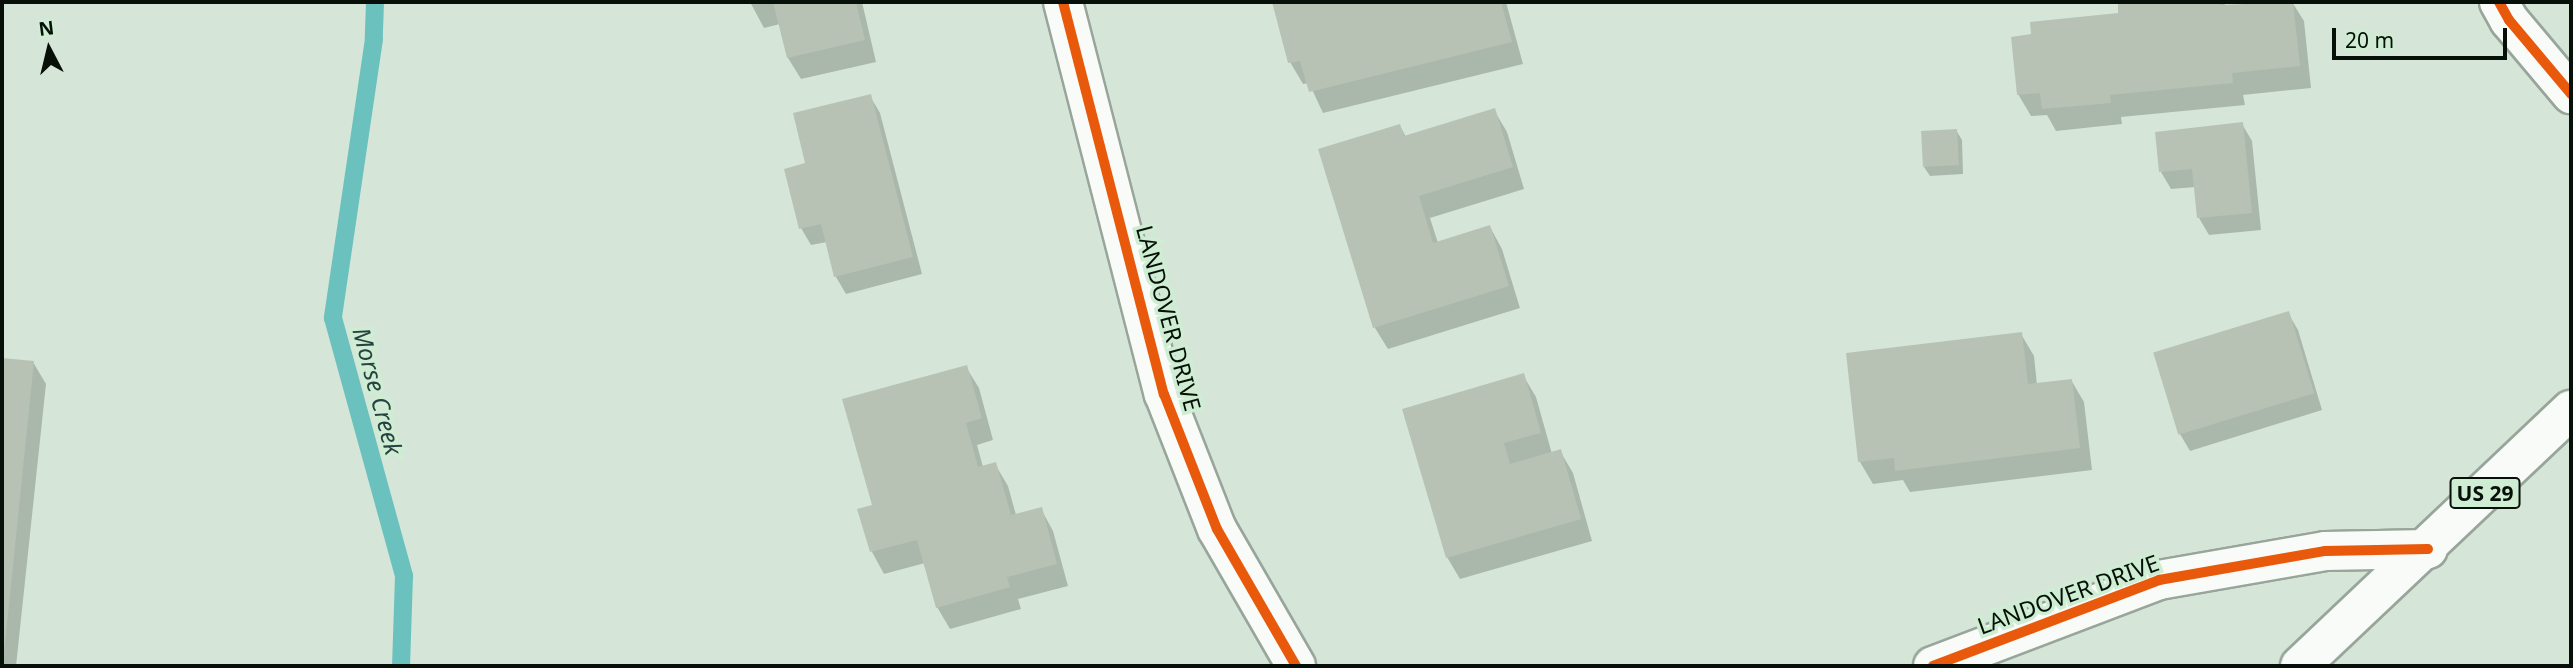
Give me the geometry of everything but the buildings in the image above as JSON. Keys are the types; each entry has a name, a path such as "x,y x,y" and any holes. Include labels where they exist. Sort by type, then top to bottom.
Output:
{"main road":[{"name":"LANDOVER DRIVE","path":"1063,2 1164,394 1217,528 1296,666"},
{"path":"2499,2 2509,20 2571,94"},
{"name":"US 29","path":"2300,666 2427,549 2571,410"},
{"name":"LANDOVER DRIVE","path":"1933,666 2160,580 2325,551 2427,549"}],"waterway":[{"name":"Morse Creek","path":"375,2 374,39 333,318 404,576 401,666"}],"cycle path":[{"path":"1063,2 1164,394 1217,529 1296,666"},
{"path":"2499,2 2509,20 2571,94"},
{"path":"1933,666 2159,580 2325,551 2428,549"}]}
